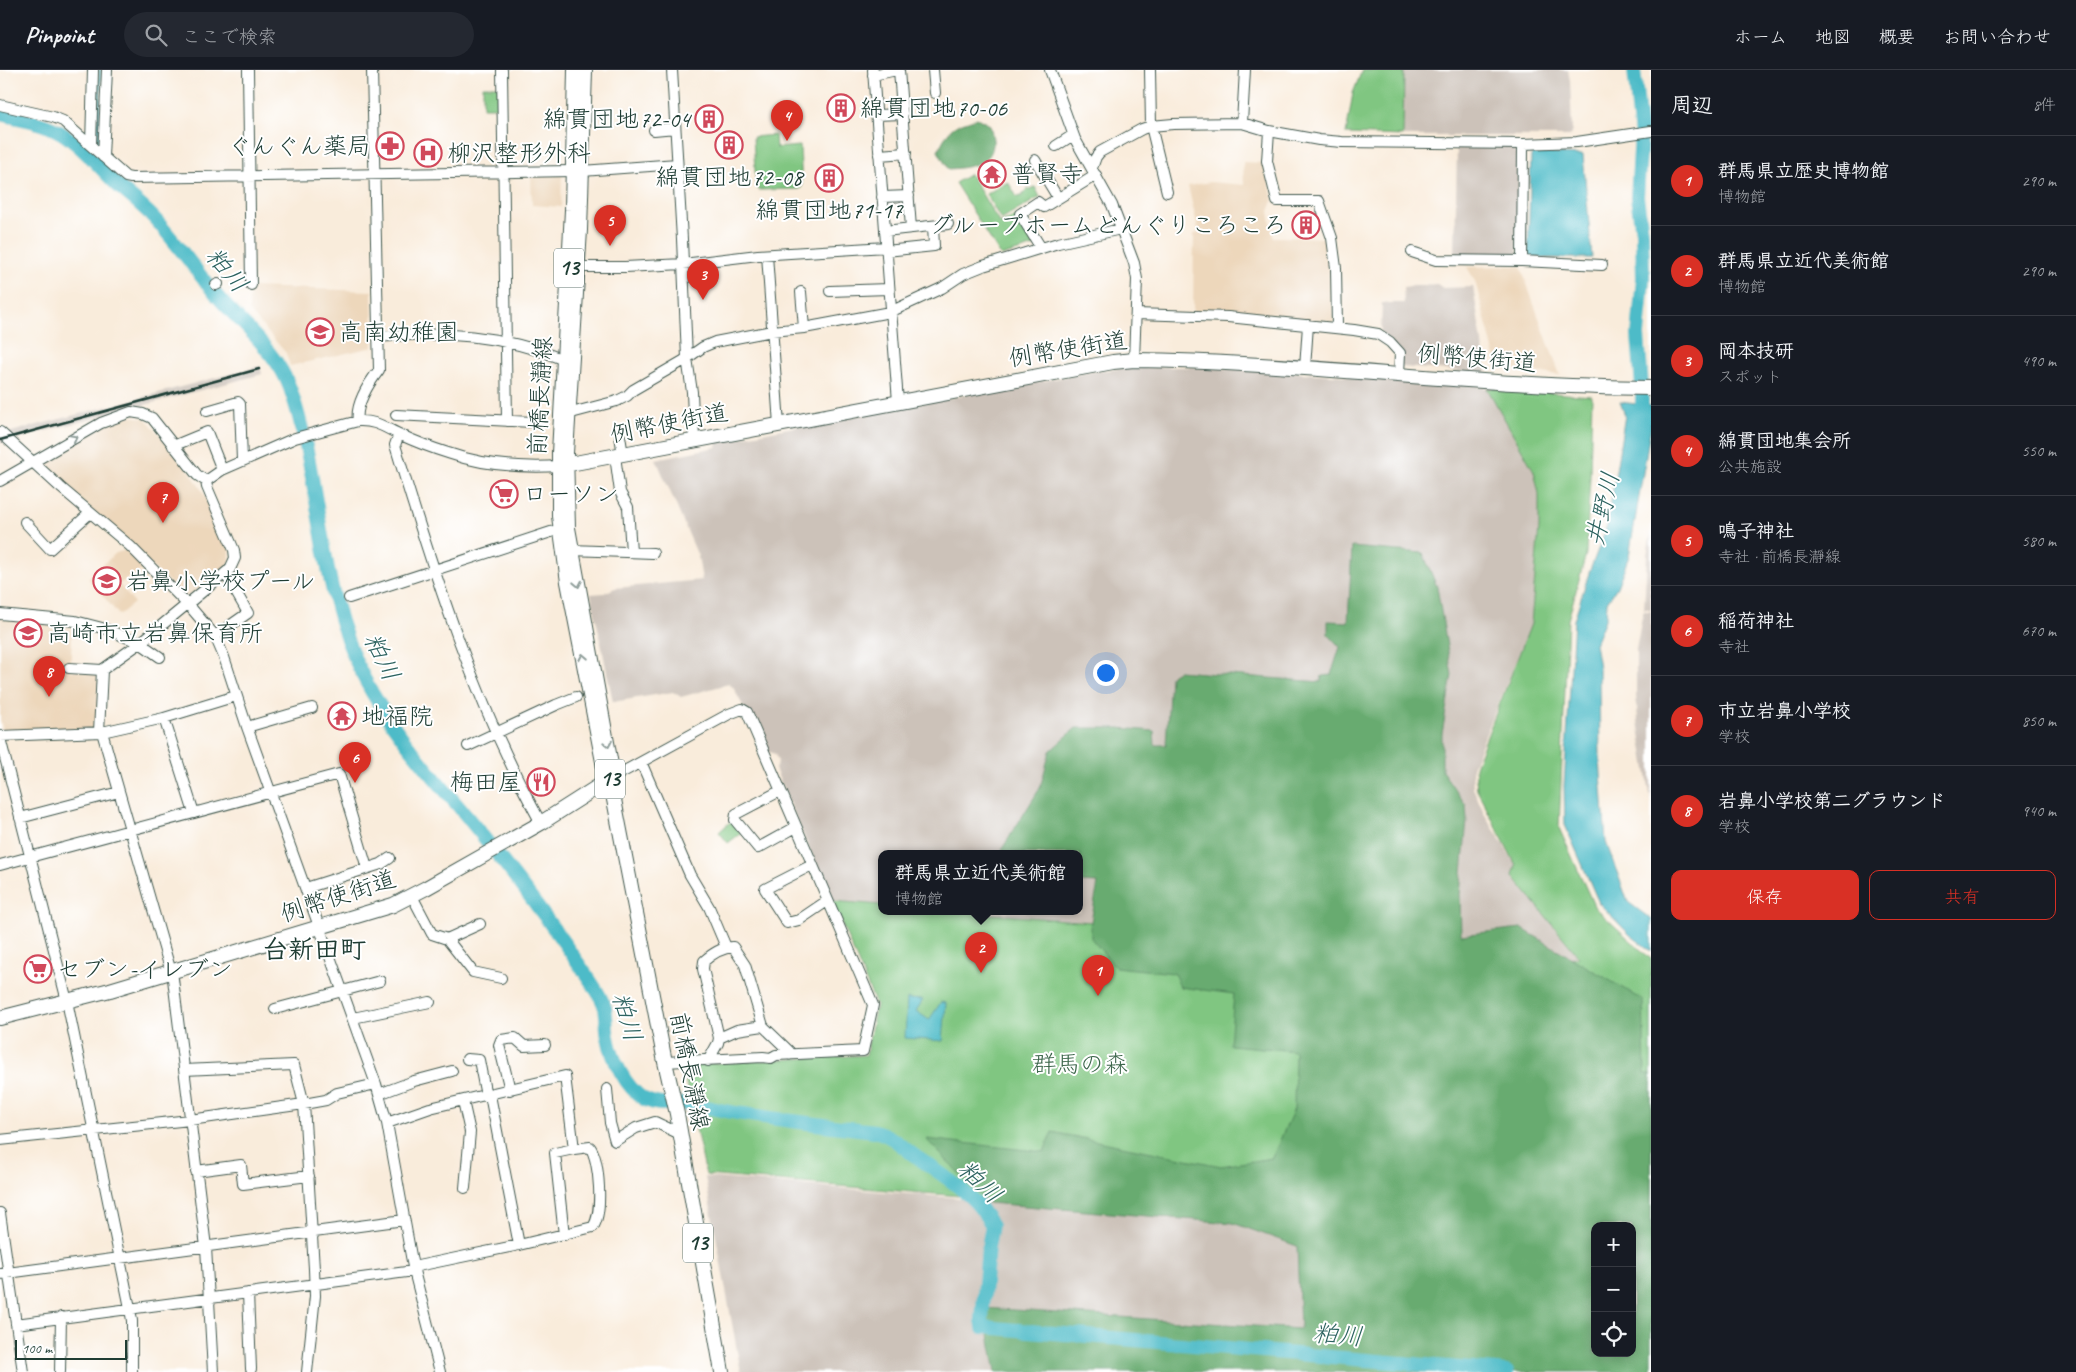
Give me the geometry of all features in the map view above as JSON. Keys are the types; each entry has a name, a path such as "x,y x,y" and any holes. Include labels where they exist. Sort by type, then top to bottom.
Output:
{"main road":[{"name":"前橋長瀞線","path":"575,70 578,267 570,410 563,466 571,550 603,717 612,770 610,779"},
{"name":"前橋長瀞線","path":"585,70 564,360 563,466 560,529 568,582 598,737 606,772 610,779 665,1062 677,1114 722,1372"},
{"name":"例幣使街道","path":"563,466 779,424 1113,362 1134,360 1305,368 1547,386 1651,388"},
{"name":"例幣使街道","path":"0,1018 67,1002 384,908 412,896 541,823 610,779"}],"street":[{"path":"93,70 97,152"},
{"path":"97,152 107,70"},
{"path":"248,70 251,285"},
{"path":"358,421 356,414 371,381 379,370 372,70"},
{"path":"502,70 507,421"},
{"path":"672,70 687,358 692,392 694,440"},
{"path":"898,402 873,73 898,70 904,114 912,228"},
{"path":"933,70 935,92"},
{"path":"1050,70 1074,135 1094,171 1121,229 1134,263 1137,279 1134,360"},
{"path":"1150,70 1151,126 1167,192"},
{"path":"1242,123 1244,70"},
{"path":"0,106 58,119 68,125 126,178 578,171 677,164"},
{"path":"876,115 904,114"},
{"path":"1041,248 1020,214 1038,202 1044,207 1058,198 1094,171 1096,157 1100,152 1151,126 1242,123 1269,131 1342,142 1523,144 1577,142 1651,131"},
{"path":"654,130 675,128"},
{"path":"1269,131 1267,161 1277,200 1319,201 1332,238 1336,268 1338,327"},
{"path":"1056,146 1074,135"},
{"path":"1522,261 1523,144"},
{"path":"879,155 906,153"},
{"path":"1035,160 1058,198"},
{"path":"882,197 909,196"},
{"path":"885,231 948,224"},
{"path":"578,267 625,268 767,255 934,246 933,226"},
{"path":"570,410 575,412 627,396 633,390 703,347 715,342 890,312 942,288 963,274 983,266 1041,248 1121,229"},
{"path":"1412,252 1436,260 1522,261 1602,265"},
{"path":"767,255 779,424"},
{"path":"830,291 888,290"},
{"path":"800,292 804,328"},
{"path":"1136,314 1228,317 1338,327 1378,334 1390,342 1400,353 1399,374"},
{"path":"1305,368 1308,325"},
{"path":"377,337 444,333 505,342 564,360"},
{"path":"207,411 238,402 240,404 242,461"},
{"path":"0,481 101,422 131,412 143,414 152,418 197,475 206,481 234,550 235,558 230,569 140,643 102,670 69,668"},
{"path":"396,415 533,422"},
{"path":"206,481 222,470 295,438 358,421 376,422 399,434 450,454 484,462 563,466"},
{"path":"0,432 31,462 130,546 188,604 215,636 377,1089 387,1123 414,1269 440,1372"},
{"path":"173,446 207,432 222,470"},
{"path":"399,434 396,445 433,570 470,669 497,733 541,823"},
{"path":"620,436 620,492 628,507 630,552"},
{"path":"25,522 50,549 90,513"},
{"path":"349,598 560,529"},
{"path":"571,550 653,553"},
{"path":"215,636 248,613 225,573"},
{"path":"0,614 75,621 106,629 140,643 160,657"},
{"path":"102,670 100,732 172,971 206,1247 214,1372"},
{"path":"132,1372 132,1321 130,1308 67,1002 0,737 100,732 164,718 236,696"},
{"path":"468,746 556,705 576,698"},
{"path":"247,727 312,708"},
{"path":"610,779 742,708 747,712 873,1005 864,1051 776,1055 771,1058 665,1062"},
{"path":"164,718 194,813"},
{"path":"641,762 690,875 709,907 726,947"},
{"path":"0,865 339,774 367,868"},
{"path":"780,791 736,814 735,820 758,848 796,827"},
{"path":"20,818 119,792"},
{"path":"306,888 367,868 390,858"},
{"path":"812,865 764,889 787,923 799,920 827,901"},
{"path":"412,896 432,934 447,939 473,972 500,978"},
{"path":"447,939 480,924"},
{"path":"708,1061 719,1038 703,969 704,961 714,952 726,947 733,947 745,964 763,1026 789,1051 790,1055"},
{"path":"276,1009 380,981"},
{"path":"353,1018 430,1002"},
{"path":"719,1038 737,1030 763,1026"},
{"path":"510,1090 499,1045 502,1040 515,1038 524,1046 545,1045"},
{"path":"467,1060 479,1060 519,1245"},
{"path":"184,1070 294,1065 304,1104 315,1284 307,1372"},
{"path":"0,1140 190,1120 304,1104 326,1100 337,1093 377,1089 414,1082 452,1071"},
{"path":"387,1123 430,1108 565,1076 574,1149"},
{"path":"607,1089 610,1123 615,1141 636,1128 655,1122 680,1134"},
{"path":"463,1101 470,1132 465,1188"},
{"path":"16,1324 414,1269 519,1245 593,1227 597,1222 599,1189 594,1155 590,1148 555,1153 564,1234"},
{"path":"196,1171 241,1165 243,1184 309,1176"},
{"path":"0,1213 5,1274 16,1324 23,1372"},
{"path":"5,1274 404,1220"},
{"path":"248,1293 251,1369"},
{"path":"60,1372 61,1317"}],"shaded area":[{"path":"1404,70 1568,70 1572,130 1570,136 1403,136"},
{"path":"1457,146 1514,146 1519,152 1518,253 1513,258 1455,256"},
{"path":"1243,162 1265,163 1273,201 1269,211 1273,237 1330,238 1334,324 1193,312 1194,234 1199,233 1188,186 1210,182 1244,185"},
{"path":"531,173 562,174 561,207 532,205"},
{"path":"1521,266 1560,375 1498,368 1475,281 1467,267"},
{"path":"1437,284 1443,288 1473,287 1487,373 1402,367 1381,332 1382,303 1404,303 1403,287"},
{"name":"高南幼稚園","path":"250,287 372,291 373,347 290,366 286,353 249,311"},
{"path":"260,366 262,374 0,443 0,435"},
{"path":"1134,367 1202,367 1464,383 1487,388 1534,471 1539,494 1539,527 1531,624 1472,768 1473,788 1485,815 1516,865 1513,876 1579,957 1490,963 1091,922 1002,915 1083,915 1083,850 878,850 878,905 832,901 775,769 778,762 775,754 767,751 733,687 728,684 681,697 673,692 613,702 591,594 604,593 615,588 702,580 698,556 656,459 717,447 718,441 1092,372"},
{"path":"128,416 145,418 188,468 204,494 230,550 228,566 191,596 185,596 39,464 105,425"},
{"path":"1651,532 1651,609 1644,609 1647,555"},
{"name":"岩鼻小学校プール","path":"127,550 145,568 119,584 134,603 119,615 88,578 116,553"},
{"path":"1643,611 1651,611 1651,800 1638,721 1636,695 1636,650"},
{"path":"0,616 73,623 70,671 98,673 97,728 4,733 0,720"},
{"path":"705,1177 959,1198 984,1198 1591,1251 1591,1357 1636,1357 1651,1372 741,1372"}],"green space":[{"path":"1362,70 1404,70 1403,136 1346,134 1353,93"},
{"path":"483,86 499,86 498,107 483,107"},
{"path":"977,118 990,125 993,138 991,152 982,162 976,165 948,169 938,151 946,136 957,125"},
{"path":"775,135 776,148 800,146 802,187 800,189 759,190 756,187 753,137"},
{"path":"970,174 1000,224 1016,216 1035,246 1001,256 955,183"},
{"path":"1008,182 1017,197 1022,196 1026,190 1035,187 1040,197 1001,220 986,194"},
{"name":"群馬の森","path":"1487,388 1592,396 1586,554 1568,620 1559,828 1595,908 1651,959 1651,1256 1636,1232 1636,1222 1591,1222 1591,1226 984,1198 706,1175 682,1065 866,1055 876,1005 832,901 878,905 878,915 1002,915 1091,922 1489,964 1579,957 1513,876 1516,865 1477,790 1475,767 1531,624 1539,527 1539,494 1534,471"},
{"path":"1352,547 1423,553 1437,587 1452,675 1442,734 1442,771 1466,805 1467,820 1460,894 1461,935 1521,928 1643,1000 1645,1074 1651,1074 1651,1372 996,1372 984,1308 1300,1329 1297,1246 1233,1223 988,1203 926,1139 1044,1152 1052,1132 1221,1166 1272,1158 1294,1109 1295,1051 1230,1045 1234,994 1180,987 1174,973 1115,967 1091,938 1091,922 1098,883 1083,882 1083,850 1002,849 1040,788 1050,751 1076,728 1119,728 1154,731 1155,745 1166,745 1170,676 1178,671 1321,682 1322,676 1331,675 1340,647 1328,634 1328,621 1348,622"},
{"path":"731,821 741,833 728,843 719,832"}],"water":[{"path":"1533,153 1583,155 1592,258 1530,258 1528,254 1531,156"},
{"name":"井野川","path":"1620,402 1651,406 1651,426 1629,556 1617,587 1607,602 1606,617 1595,644 1599,667 1600,760 1606,842 1628,902 1651,919 1651,951 1629,934 1599,903 1565,825 1564,786 1574,620 1607,526 1625,415"},
{"path":"907,999 923,1000 916,1011 929,1020 941,1002 946,1003 943,1041 905,1038"}],"waterway":[{"path":"98,148 100,70"},
{"name":"井野川","path":"1634,70 1641,136 1637,197 1642,232 1643,278 1638,335 1642,387 1642,423"},
{"name":"粕川","path":"0,114 32,121 56,130 77,145 154,218 218,297 277,363 290,388 301,424 337,608 349,644 364,678 386,714 423,765 510,870 596,988 605,1008 607,1034 616,1063 625,1080 637,1094 655,1103 687,1104 777,1119 875,1131 894,1140 963,1191 976,1203 992,1225 988,1247 983,1327 1507,1372"},
{"name":"粕川","path":"98,156 98,165"}],"railway":[{"path":"0,440 259,369"}],"place":[{"name":"綿貫団地70-06","path":"841,108"},
{"name":"綿貫団地72-04","path":"709,119"},
{"name":"綿貫団地集会所","path":"787,141"},
{"name":"綿貫団地72-08","path":"729,145"},
{"name":"ぐんぐん薬局","path":"390,146"},
{"name":"柳沢整形外科","path":"428,153"},
{"name":"普賢寺","path":"992,174"},
{"name":"綿貫団地71-17","path":"829,178"},
{"name":"グループホームどんぐりころころ","path":"1306,225"},
{"name":"鳴子神社","path":"610,246"},
{"name":"岡本技研","path":"703,300"},
{"name":"高南幼稚園","path":"320,332"},
{"name":"ローソン","path":"504,494"},
{"name":"市立岩鼻小学校","path":"163,523"},
{"name":"岩鼻小学校プール","path":"107,581"},
{"name":"高崎市立岩鼻保育所","path":"28,633"},
{"name":"岩鼻小学校第二グラウンド","path":"49,697"},
{"name":"地福院","path":"342,716"},
{"name":"梅田屋","path":"541,782"},
{"name":"稲荷神社","path":"355,783"},
{"name":"セブン-イレブン","path":"38,969"},
{"name":"群馬県立近代美術館","path":"981,973"},
{"name":"群馬県立歴史博物館","path":"1098,996"}],"district":[{"name":"台新田町","path":"314,949"}]}
